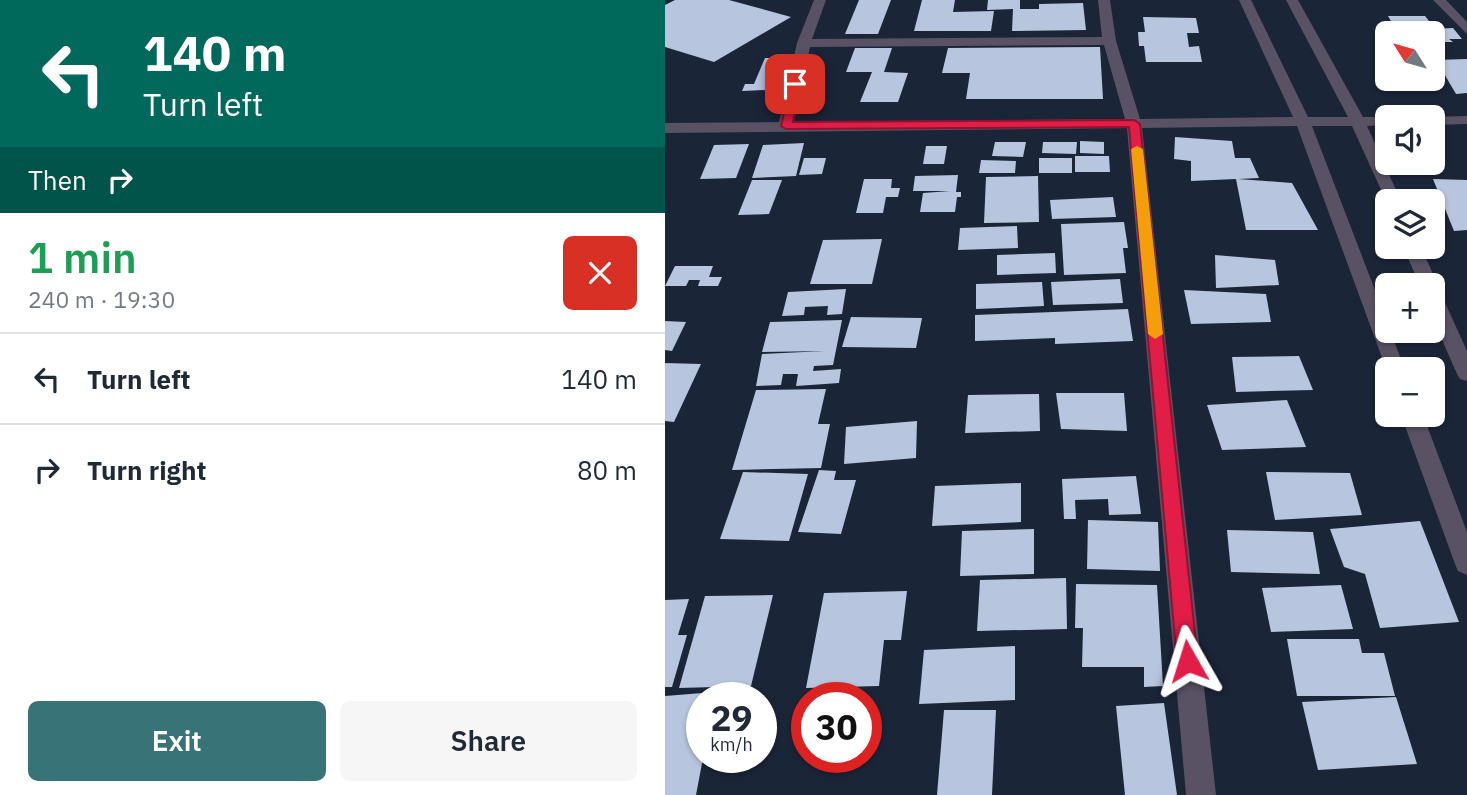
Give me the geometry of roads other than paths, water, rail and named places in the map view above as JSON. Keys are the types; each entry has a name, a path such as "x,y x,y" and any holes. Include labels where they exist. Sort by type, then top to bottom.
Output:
{"street":[{"path":"786,126 804,43 820,0"},
{"path":"1104,0 1109,41 1134,124 1201,795"},
{"path":"1245,0 1303,123 1391,357"},
{"path":"1292,0 1358,122 1388,189"},
{"path":"1439,0 1467,30"},
{"path":"804,43 1109,41"},
{"path":"1445,121 1467,120"},
{"path":"665,128 1375,121"},
{"path":"1445,324 1467,374"},
{"path":"1416,427 1467,564"}]}
